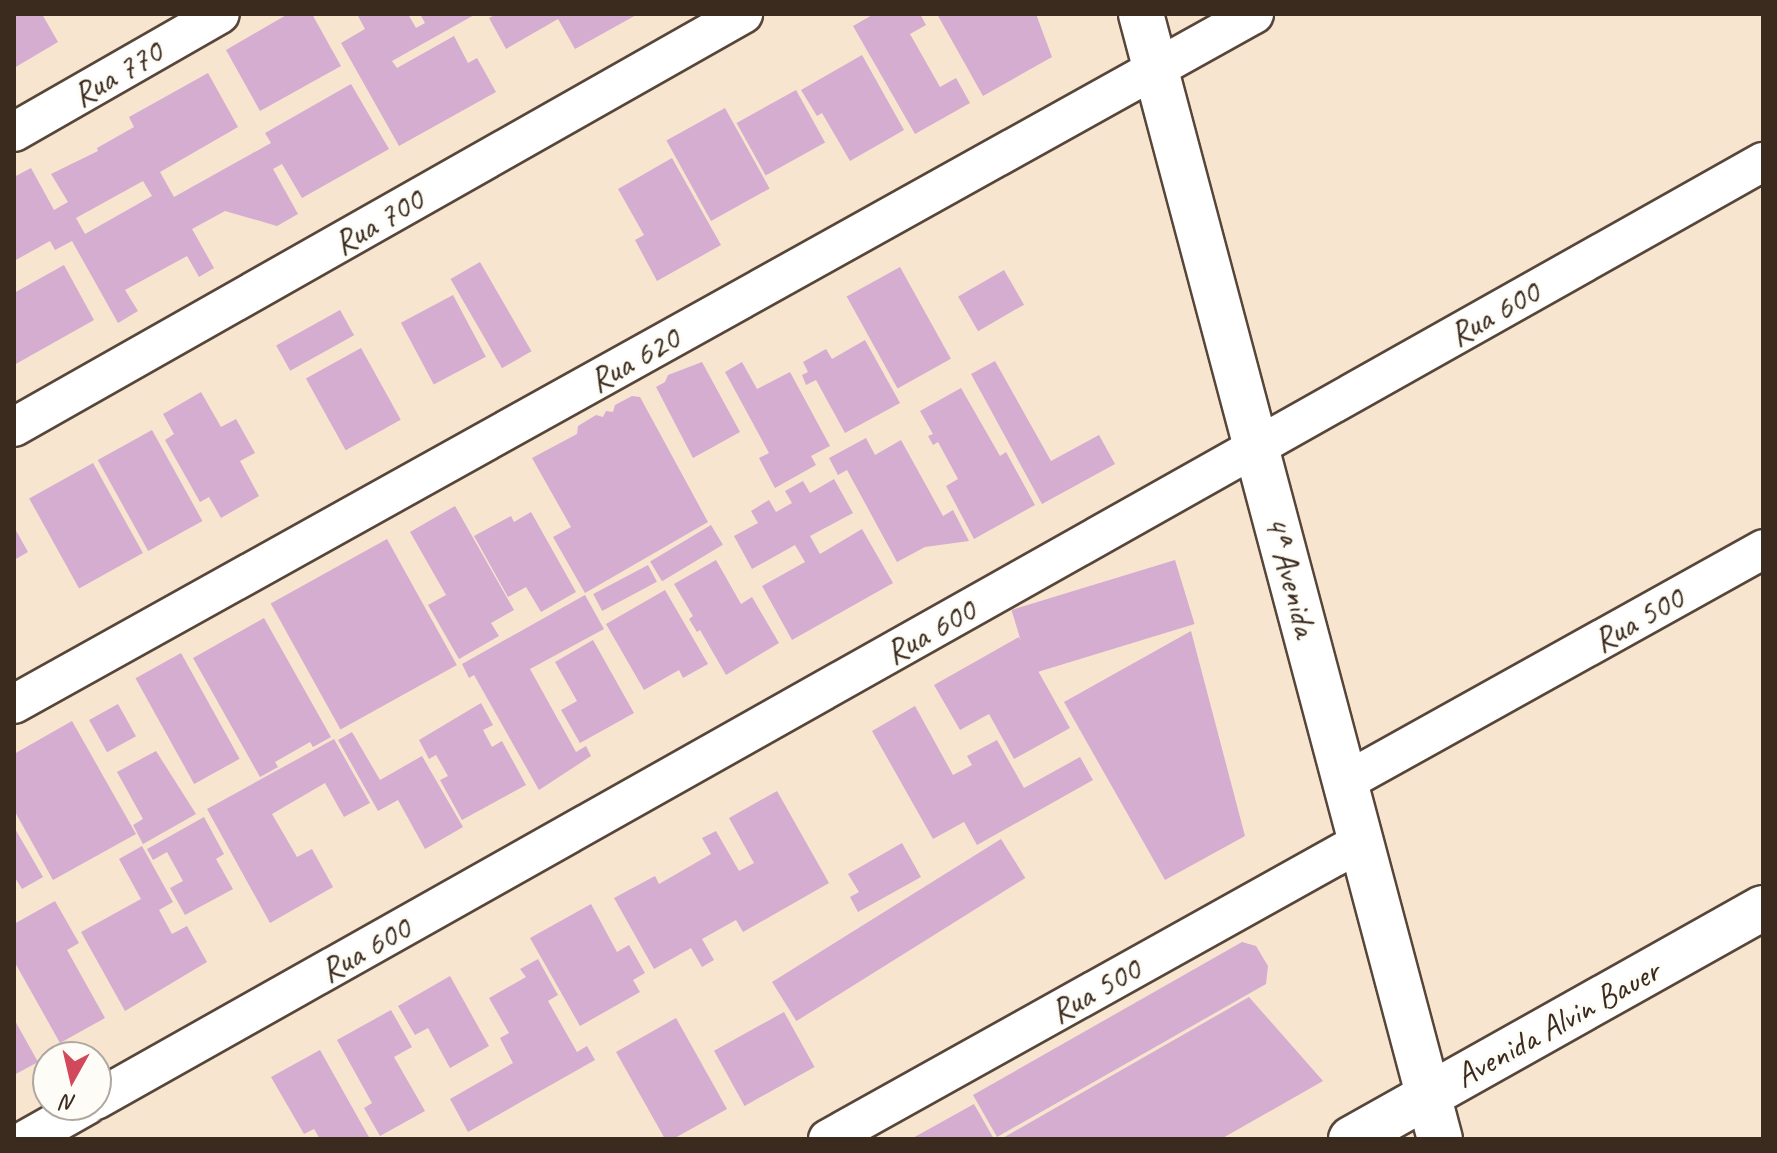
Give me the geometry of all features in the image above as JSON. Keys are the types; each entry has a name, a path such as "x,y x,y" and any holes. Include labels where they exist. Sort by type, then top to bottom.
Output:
{"main road":[{"name":"4ª Avenida","path":"1141,14 1440,1139"},
{"name":"Avenida Alvin Bauer","path":"1351,1139 1763,908"}],"street":[{"name":"Rua 770","path":"14,132 220,14"},
{"name":"Rua 700","path":"14,427 743,14"},
{"name":"Rua 620","path":"14,704 1254,14"},
{"name":"Rua 600","path":"112,1091 1763,162"},
{"name":"Rua 500","path":"1345,782 1763,549"},
{"name":"Rua 500","path":"828,1139 1361,842"},
{"path":"27,1139 59,1121"}],"building":[{"path":"14,14 42,14 58,42 14,68"},
{"path":"288,14 312,14 341,66 260,111 226,50"},
{"path":"357,14 408,14 416,28 425,23 420,14 476,14 392,61 397,68 454,36 468,63 477,58 496,92 399,146 341,43 365,29"},
{"path":"497,14 638,14 575,49 558,19 506,49 489,18"},
{"path":"874,14 920,14 926,25 910,34 940,87 956,78 970,103 915,134 853,26"},
{"path":"937,14 1036,14 1052,57 983,96"},
{"path":"862,55 904,130 850,161 822,113 817,116 801,90"},
{"path":"208,73 238,127 160,172 174,197 271,143 265,133 351,84 389,149 302,198 282,164 273,169 298,214 277,226 225,211 192,229 214,268 199,277 187,256 125,290 138,311 118,323 72,241 55,250 50,241 14,261 14,177 31,168 54,210 68,202 51,174 98,151 97,148 134,127 129,117","holes":["143,181 152,196 85,234 76,218"]},
{"path":"796,90 825,142 766,175 737,123"},
{"path":"725,108 770,188 711,221 666,140"},
{"path":"672,158 721,245 657,281 635,240 644,235 618,189"},
{"path":"480,262 532,351 502,368 451,279"},
{"path":"64,265 94,320 14,365 14,293"},
{"path":"900,267 951,359 898,388 847,297"},
{"path":"1004,270 1024,305 978,331 958,297"},
{"path":"453,295 486,357 434,385 401,323"},
{"path":"340,310 354,335 290,371 276,345"},
{"path":"865,340 900,403 845,433 816,380 806,385 802,375 808,372 803,362 826,349 832,359"},
{"path":"361,348 401,420 346,450 306,379"},
{"path":"995,361 1051,461 1099,435 1115,464 1042,504 971,374"},
{"path":"702,362 740,432 693,458 656,387 665,382 668,375"},
{"path":"742,362 757,389 790,372 830,446 811,456 816,465 775,488 759,458 769,453 725,372"},
{"path":"961,388 1000,456 1006,452 1035,505 974,539 946,486 958,479 938,442 933,445 928,436 933,434 920,411"},
{"path":"201,392 221,427 236,419 255,453 240,461 259,496 221,518 209,497 200,502 165,440 174,434 163,414"},
{"path":"632,396 640,397 708,522 585,593 553,537 571,527 532,458 577,434 578,426 596,415 603,417 606,411 613,412 615,405"},
{"path":"152,430 202,521 148,551 98,460"},
{"path":"866,438 875,455 901,440 943,516 953,510 969,541 925,547 897,562 847,470 838,475 829,458"},
{"path":"93,463 143,553 79,588 29,498"},
{"path":"834,479 853,513 810,536 820,554 862,529 893,583 792,640 762,586 805,562 795,545 752,569 734,536 758,523 751,511 769,500 776,512 792,503 785,491 803,481 810,493"},
{"path":"455,506 514,610 491,623 499,636 459,659 428,605 446,595 410,532"},
{"path":"531,512 576,592 541,612 526,587 508,597 474,536 511,516 514,522"},
{"path":"711,525 723,545 662,581 650,562"},
{"path":"14,527 28,552 14,560"},
{"path":"387,539 457,665 340,729 271,603"},
{"path":"716,560 741,604 752,597 779,643 726,675 700,630 697,632 689,619 693,616 674,584"},
{"path":"1175,560 1195,624 1031,674 1011,610"},
{"path":"648,565 657,582 602,611 593,594"},
{"path":"665,590 708,664 683,678 679,670 644,690 606,624"},
{"path":"585,595 604,629 530,669 576,752 586,746 591,756 539,790 474,675 469,678 462,664"},
{"path":"264,618 331,737 313,747 310,742 275,762 278,767 260,777 193,658"},
{"path":"1191,631 1245,836 1165,880 1064,702"},
{"path":"1019,637 1070,728 1014,759 989,714 960,730 934,685"},
{"path":"593,640 634,713 580,743 561,710 577,701 555,662"},
{"path":"181,653 240,759 194,784 136,678"},
{"path":"481,703 493,725 483,730 492,747 502,741 526,785 462,820 440,780 448,776 436,755 429,759 419,740"},
{"path":"118,704 136,736 107,752 89,720"},
{"path":"915,706 953,775 972,765 967,756 997,740 1024,788 1080,757 1093,780 977,845 964,822 933,839 872,731"},
{"path":"72,721 136,834 53,880 14,810 14,754"},
{"path":"352,732 380,780 422,756 463,827 425,849 398,800 378,811 338,740"},
{"path":"334,739 370,803 344,817 325,783 272,814 297,857 312,849 333,887 270,923 207,809"},
{"path":"156,751 196,814 143,844 133,825 143,819 117,772"},
{"path":"777,791 829,883 743,932 736,920 702,939 714,960 702,967 691,948 654,969 614,898 655,876 659,884 711,854 702,838 716,831 739,871 754,863 729,818"},
{"path":"204,817 224,854 216,859 233,889 185,915 170,888 183,881 167,852 153,860 147,849"},
{"path":"14,827 43,877 22,889 14,876"},
{"path":"1001,839 1025,878 796,1021 772,982"},
{"path":"902,843 921,877 858,912 850,897 859,892 848,874"},
{"path":"142,846 173,902 159,910 172,934 187,926 207,962 125,1011 81,932 141,899 119,859"},
{"path":"55,901 79,943 67,950 105,1018 59,1041 14,961 14,924"},
{"path":"591,904 617,952 629,945 645,973 633,980 640,992 580,1026 530,938"},
{"path":"1242,942 1256,946 1268,966 1266,984 997,1137 973,1095"},
{"path":"538,959 558,995 548,1001 577,1052 587,1046 595,1060 468,1132 450,1099 513,1063 500,1038 509,1033 489,998 526,977 520,969"},
{"path":"450,976 489,1046 450,1068 428,1028 415,1035 398,1006"},
{"path":"1249,997 1323,1081 1221,1139 1001,1139"},
{"path":"391,1010 412,1047 394,1057 425,1111 380,1136 364,1108 372,1103 337,1040"},
{"path":"784,1012 815,1067 745,1106 714,1051"},
{"path":"676,1018 727,1109 673,1139 665,1139 616,1052"},
{"path":"14,1019 32,1051 32,1065 14,1075"},
{"path":"320,1050 370,1139 320,1139 314,1129 304,1134 271,1077"},
{"path":"974,1104 994,1139 911,1139"}]}
